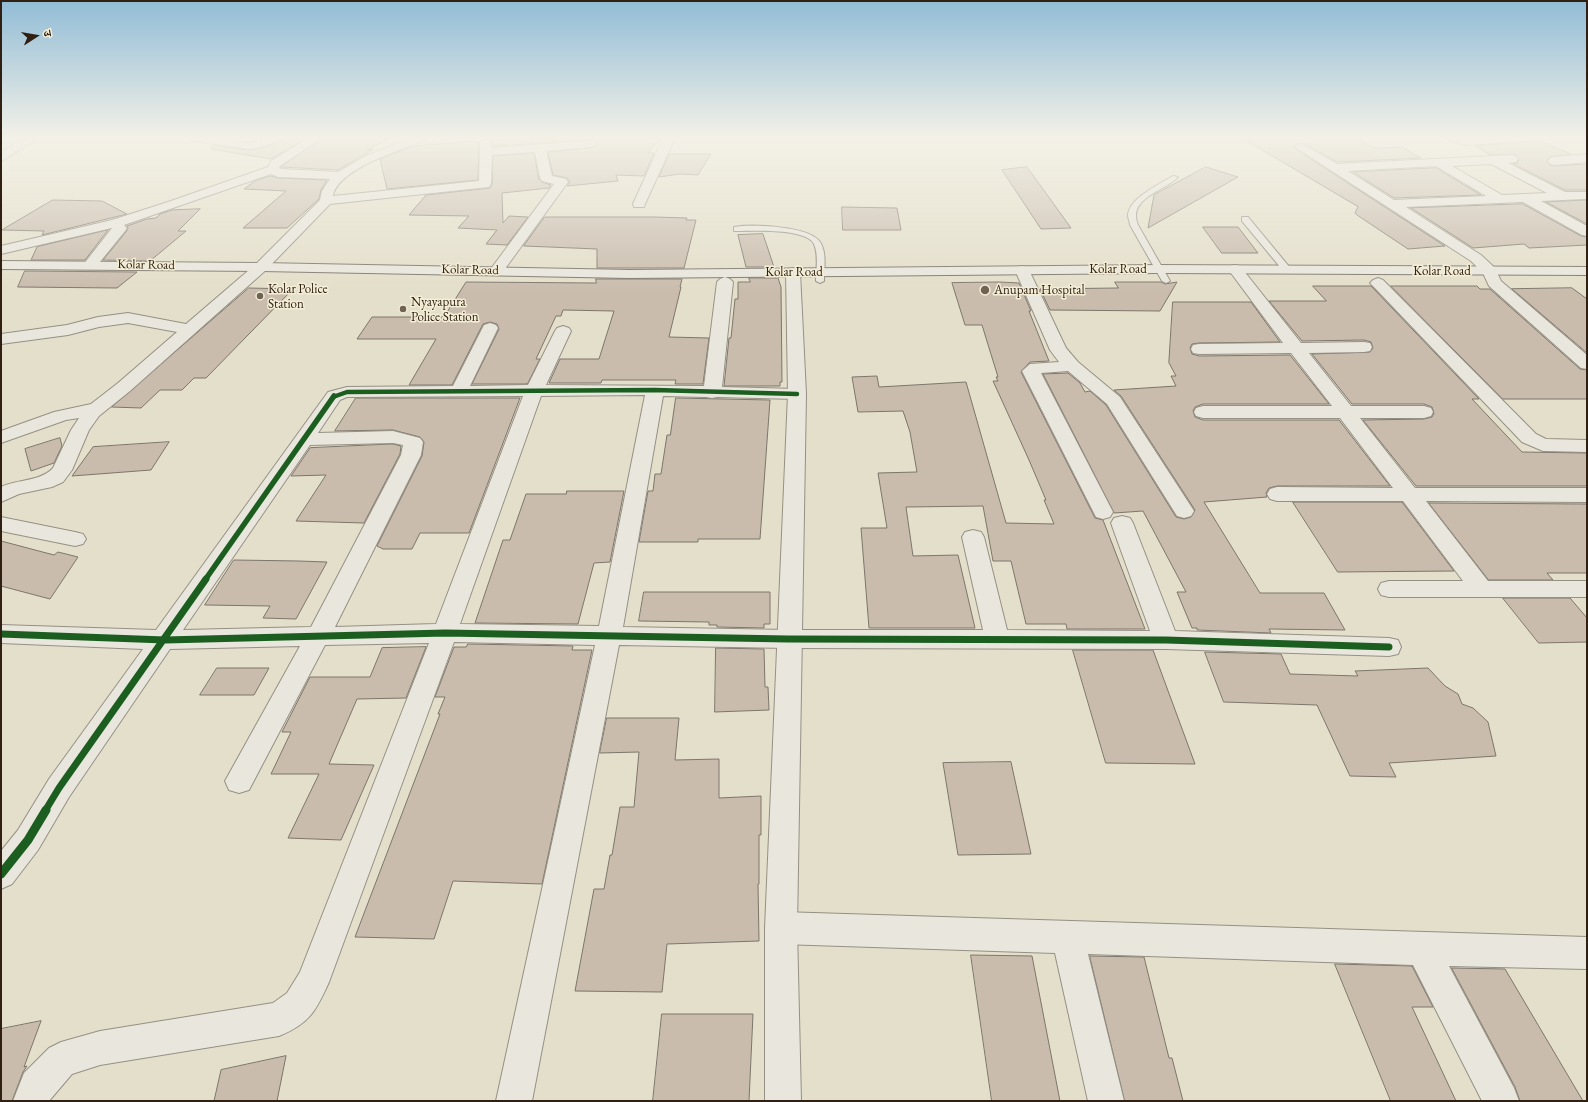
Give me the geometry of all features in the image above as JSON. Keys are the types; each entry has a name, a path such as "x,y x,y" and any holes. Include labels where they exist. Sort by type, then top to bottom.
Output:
{"street":[{"path":"1,250 78,233 118,222 219,189"},
{"path":"1,495 13,490 45,482 56,477 62,470 80,430 92,412 261,267 326,201 328,189"},
{"path":"326,201 434,189"},
{"path":"497,270 557,189"},
{"path":"639,204 646,189"},
{"path":"1370,189 1476,258 1492,277 1586,363"},
{"path":"1485,189 1500,198"},
{"path":"1551,189 1564,196"},
{"path":"1393,204 1500,198 1585,196"},
{"path":"1526,198 1587,232"},
{"path":"90,265 120,228"},
{"name":"Kolar Road","path":"1,265 261,267 451,275 725,282 793,277 1240,275 1378,283 1587,271"},
{"name":"Kolar Road","path":"1,275 248,278 451,275 497,270 630,274 726,272 793,277"},
{"name":"Kolar Road","path":"1240,275 1288,271 1492,277 1587,284"},
{"path":"1024,275 1058,350 1072,366 1114,401 1184,511"},
{"path":"1240,275 1483,590"},
{"path":"784,1101 781,928 788,639 797,394 793,277"},
{"path":"712,392 725,282"},
{"path":"1378,283 1529,438 1543,445 1587,446"},
{"path":"1,339 68,330 98,322 128,318 189,330"},
{"path":"459,391 490,328"},
{"path":"31,1101 37,1086 61,1060 100,1048 279,1019 300,1005 312,982 445,633 534,392 562,331"},
{"path":"1199,349 1295,347 1364,348"},
{"path":"1072,366 1036,368 1031,371 1103,512"},
{"path":"1,874 28,840 60,788 165,640 334,396 341,393 655,390 797,394"},
{"path":"514,1101 609,635 655,390"},
{"path":"1,437 61,416 98,408"},
{"path":"1204,412 1424,412"},
{"path":"239,780 318,636 411,455 413,442 393,437 304,439"},
{"path":"1277,494 1587,496"},
{"path":"1122,523 1166,640"},
{"path":"1,524 75,538"},
{"path":"973,537 997,639"},
{"path":"1389,589 1587,589"},
{"path":"1,634 165,640 445,633 788,639 1166,640 1390,647"},
{"path":"781,928 1587,953"},
{"path":"1068,938 1106,1101"},
{"path":"1422,949 1501,1101"}],"lane":[{"path":"1155,189 1138,200 1133,208 1132,216 1134,224 1163,275"},
{"path":"1245,219 1288,271"},
{"path":"737,229 791,231 810,237 816,241 819,248 820,277"}],"building":[{"path":"253,189 321,189 319,199 287,228 243,228 286,191"},
{"path":"477,189 536,189 502,193 503,223 509,216 528,217 507,245 486,244 497,230 458,228 469,216 409,215 426,195"},
{"path":"1015,189 1043,189 1071,228 1041,229"},
{"path":"1164,189 1216,189 1148,228 1154,195"},
{"path":"1328,189 1358,189 1445,246 1408,249 1357,215 1355,213 1358,207"},
{"path":"1380,189 1472,189 1481,195 1394,198"},
{"path":"1564,189 1587,189 1587,190"},
{"path":"53,200 102,201 127,214 42,235 44,231 2,230"},
{"path":"1587,200 1587,224 1546,202"},
{"path":"1523,204 1581,236 1587,237 1587,245 1529,248 1524,244 1473,248 1411,208"},
{"path":"842,207 897,208 901,230 843,230"},
{"path":"200,209 178,231 186,231 150,261 103,260 126,232 128,228 127,226 147,219 156,218 160,214 172,210"},
{"path":"545,217 655,217 687,218 686,220 696,220 684,268 597,268 597,249 524,246"},
{"path":"1203,227 1238,227 1258,253 1222,253"},
{"path":"108,230 85,260 31,260 37,247"},
{"path":"763,234 774,267 746,267 738,235"},
{"path":"25,271 137,272 117,288 18,287"},
{"path":"749,278 778,278 781,287 782,382 780,382 780,386 724,386 735,299 738,299 738,282 750,282"},
{"path":"596,279 682,279 669,337 709,338 703,384 675,384 676,380 602,380 601,383 549,383 560,359 599,359 614,311 563,310 561,316 556,316 536,359 540,359 528,383 526,384 472,384 499,329 497,324 490,322 483,324 452,385 409,385 436,339 357,339 372,317 444,317 466,282 596,283"},
{"path":"1115,282 1161,282 1165,284 1177,282 1160,311 1050,310 1040,289 1118,288"},
{"path":"952,283 1019,283 1031,311 1029,311 1049,361 1030,362 1021,372 1095,518 1103,520 1145,629 1067,629 1066,624 1026,624 1011,561 993,561 983,506 906,507 913,556 958,555 975,628 869,628 861,528 887,528 878,473 917,472 910,432 903,411 858,412 852,377 877,376 879,387 966,382 1006,523 1054,524 1044,500 1046,500 1029,460 993,381 998,381 996,377 998,377 982,325 965,325"},
{"path":"1313,286 1371,286 1479,399 1472,399 1522,452 1587,453 1587,486 1416,486 1363,420 1424,419 1432,417 1434,413 1432,407 1424,404 1352,404 1312,354 1370,352 1373,348 1371,342 1364,340 1302,341 1269,301 1326,301"},
{"path":"1391,286 1477,286 1480,289 1490,289 1580,369 1587,370 1587,399 1503,399"},
{"path":"249,288 293,289 206,378 194,378 182,390 160,390 141,408 112,407"},
{"path":"1572,288 1587,299 1587,353 1512,289"},
{"path":"1173,302 1251,302 1280,342 1199,343 1192,344 1190,348 1192,354 1199,356 1290,355 1329,404 1203,404 1195,407 1193,411 1195,417 1203,420 1339,420 1390,486 1277,486 1269,488 1266,493 1267,497 1204,502 1260,593 1324,593 1345,630 1269,629 1271,633 1197,630 1197,628 1192,628 1177,592 1186,592 1143,511 1114,513 1043,374 1068,373 1080,383 1085,392 1090,391 1106,405 1176,517 1184,519 1191,517 1195,510 1121,396 1114,390 1176,386 1171,376 1176,376 1169,363"},
{"path":"356,398 520,398 469,533 420,533 412,549 383,549 377,546 422,456 424,442 420,437 393,430 335,431"},
{"path":"676,398 770,400 760,539 698,539 698,542 639,542 648,491 653,491 655,474 661,474 667,435 670,435"},
{"path":"60,438 62,446 54,463 31,471 25,449"},
{"path":"169,442 151,470 72,476 93,447"},
{"path":"393,444 401,446 400,454 364,523 296,521 326,475 291,476 310,448"},
{"path":"567,491 624,491 610,562 594,563 578,624 475,623 503,540 510,540 526,494 566,494"},
{"path":"1293,502 1402,502 1454,571 1338,572"},
{"path":"1429,503 1587,504 1587,573 1547,573 1553,580 1489,580"},
{"path":"1,541 54,555 58,552 78,557 50,599 1,586"},
{"path":"234,560 327,562 296,619 263,618 270,606 205,605"},
{"path":"644,592 770,592 770,624 764,624 764,628 717,627 717,625 709,625 709,622 639,621"},
{"path":"1503,598 1570,598 1587,618 1587,642 1539,643"},
{"path":"468,644 573,646 572,650 592,650 542,884 453,881 434,939 355,937 440,714 438,714 445,697 435,697 454,647 466,647"},
{"path":"426,647 406,698 357,699 329,764 374,765 341,840 288,838 319,774 271,774 291,732 282,732 310,677 370,677 382,648"},
{"path":"716,648 764,649 765,687 768,687 769,710 715,712"},
{"path":"1073,650 1153,650 1195,764 1106,763"},
{"path":"1205,652 1281,654 1290,674 1358,676 1355,671 1428,668 1445,686 1458,694 1462,704 1473,708 1488,722 1496,756 1389,763 1396,777 1350,776 1317,705 1224,702"},
{"path":"217,668 269,668 254,695 200,695"},
{"path":"607,718 679,718 675,760 719,759 719,798 761,796 761,835 759,835 758,884 759,941 667,944 662,992 575,991 594,889 604,889 610,855 612,855 620,807 634,807 639,752 600,753"},
{"path":"1011,762 1031,854 958,855 943,763"},
{"path":"971,955 1032,956 1060,1101 992,1101"},
{"path":"1090,956 1144,957 1169,1058 1172,1058 1183,1101 1125,1101"},
{"path":"1335,964 1412,966 1433,1007 1412,1007 1456,1101 1391,1101"},
{"path":"1452,968 1505,969 1583,1101 1520,1101 1515,1087"},
{"path":"662,1014 753,1014 749,1101 653,1101"},
{"path":"41,1021 24,1067 27,1066 23,1072 12,1101 1,1101 1,1029"},
{"path":"286,1056 277,1101 214,1101 221,1070"}],"cycle path":[{"path":"1,874 28,840 59,788 334,396 347,392 655,390 797,394"},
{"path":"1,634 165,640 445,633 788,639 1166,640 1389,647"}],"place":[{"name":"Anupam Hospital","path":"985,290"},
{"name":"Kolar Police Station","path":"260,296"},
{"name":"Nyayapura Police Station","path":"403,309"}]}
